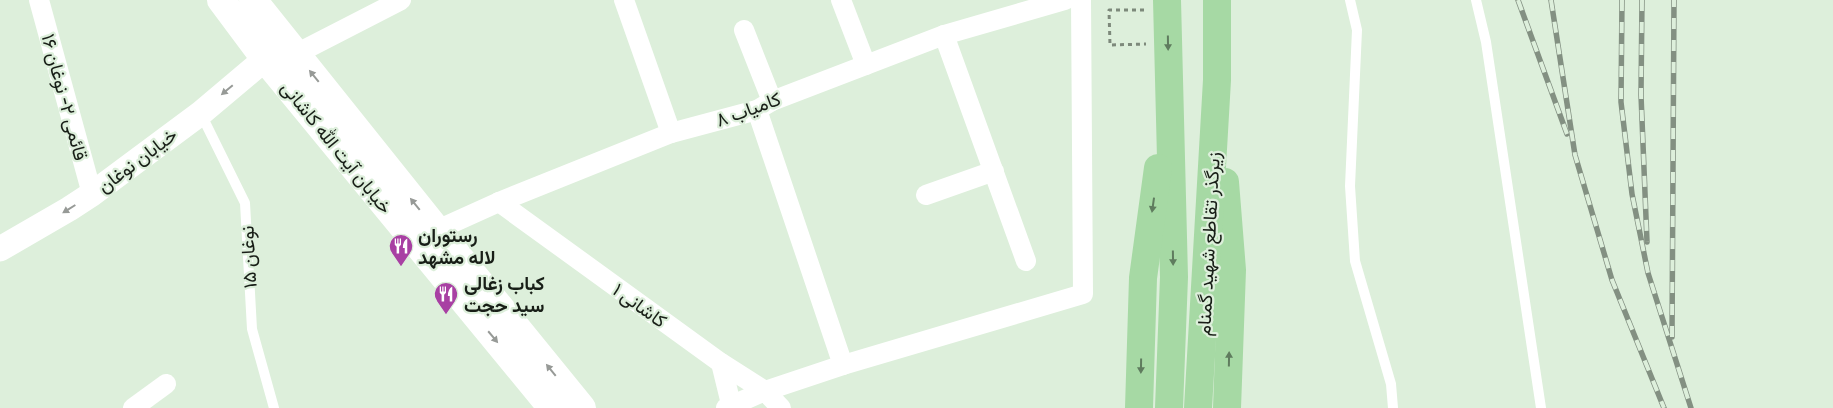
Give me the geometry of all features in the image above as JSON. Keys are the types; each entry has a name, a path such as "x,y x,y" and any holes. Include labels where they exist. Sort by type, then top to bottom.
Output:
{"main road":[{"name":"خیابان آیت الله کاشانی","path":"221,0 264,59 552,408"},
{"name":"خیابان آیت الله کاشانی","path":"253,0 582,408"},
{"path":"1217,0 1218,80 1232,270 1229,403"},
{"path":"1139,408 1143,278 1169,87 1167,5"},
{"name":"زیرگذر تقاطع شهید گمنام","path":"1198,408 1218,80"},
{"name":"زیرگذر تقاطع شهید گمنام","path":"1169,87 1174,277 1169,408"}],"street":[{"name":"قائمی ۲- نوغان ۱۶","path":"39,0 92,194"},
{"path":"296,54 401,0"},
{"path":"624,0 670,133"},
{"path":"841,0 866,65"},
{"path":"721,364 730,407 765,391 843,364 1083,294 1081,0"},
{"name":"کامیاب ۸","path":"437,230 499,202 670,133 764,106 944,35 1061,1"},
{"path":"744,30 764,106 843,364"},
{"path":"944,35 1026,261"},
{"name":"خیابان نوغان","path":"0,249 92,194 200,113 264,59"},
{"path":"926,196 994,171"},
{"name":"کاشانی ۱","path":"499,202 721,364 765,391 781,408"},
{"path":"133,408 166,384"}],"lane":[{"path":"1350,0 1357,30 1350,186 1355,261 1391,384 1393,408"},
{"path":"1476,0 1486,42 1541,408"},
{"name":"نوغان ۱۵","path":"200,113 245,203 252,329 274,408"}],"path":[{"path":"1110,45 1110,10 1167,5"}],"railway":[{"path":"1518,0 1567,134"},
{"path":"1551,0 1575,155 1612,280 1664,408"},
{"path":"1622,0 1621,102 1632,194 1648,273 1691,408"},
{"path":"1642,0 1641,95 1647,242"},
{"path":"1672,337 1674,0"}],"place":[{"name":"رستوران لاله مشهد","path":"401,267"},
{"name":"کباب زغالی سید حجت","path":"446,315"}]}
